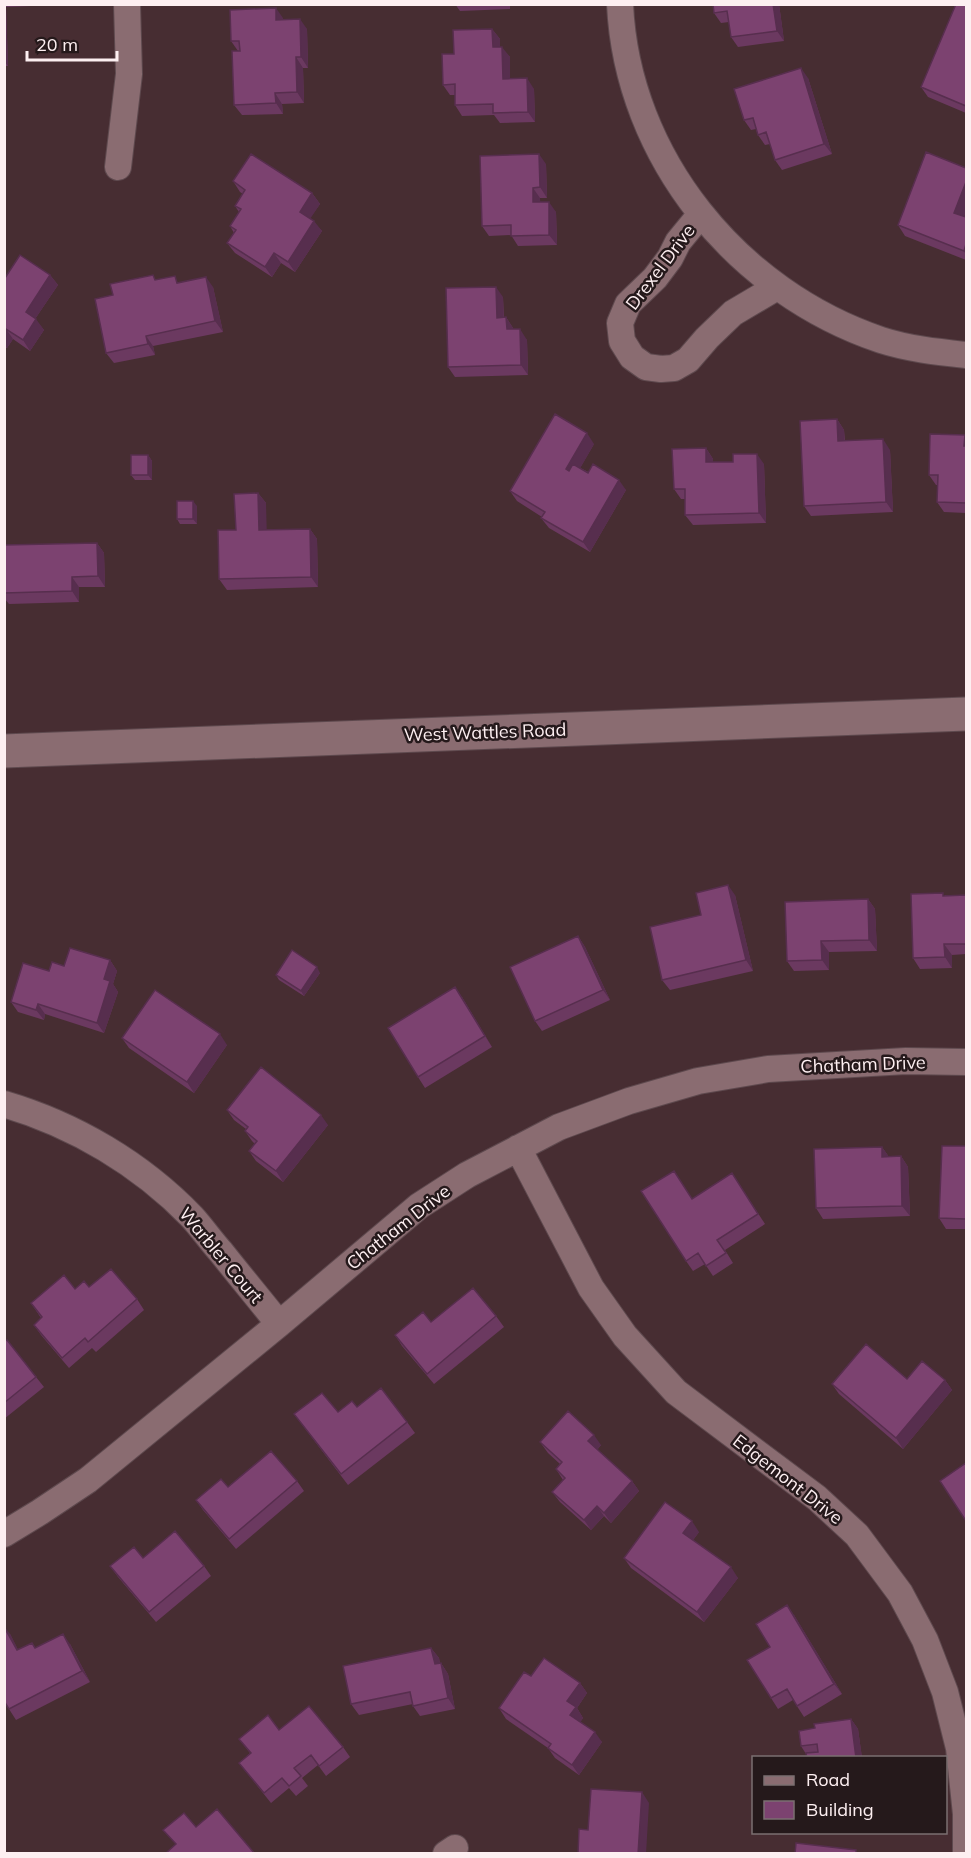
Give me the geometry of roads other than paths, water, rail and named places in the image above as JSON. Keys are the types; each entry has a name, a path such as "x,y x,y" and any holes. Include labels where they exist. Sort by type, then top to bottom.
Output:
{"street":[{"path":"118,167 129,74 127,4"},
{"name":"Drexel Drive","path":"620,4 620,21 627,60 638,101 654,142 677,182 728,244 777,287 830,319 882,340 926,351 966,355"},
{"name":"Drexel Drive","path":"701,214 678,242 670,258 655,278 628,304 620,323 622,341 632,357 646,367 674,368 688,360 733,313 777,287"},
{"name":"West Wattles Road","path":"4,751 966,714"},
{"name":"Chatham Drive","path":"4,1534 88,1479 279,1324 419,1206 466,1175 559,1127 629,1101 698,1081 768,1069 906,1061 966,1062"},
{"name":"Warbler Court","path":"4,1104 77,1132 150,1178 192,1217 279,1324"},
{"name":"Edgemont Drive","path":"518,1148 591,1288 625,1336 676,1392 817,1498 857,1535 900,1593 926,1640 948,1703 959,1748 966,1814 966,1854"}]}
